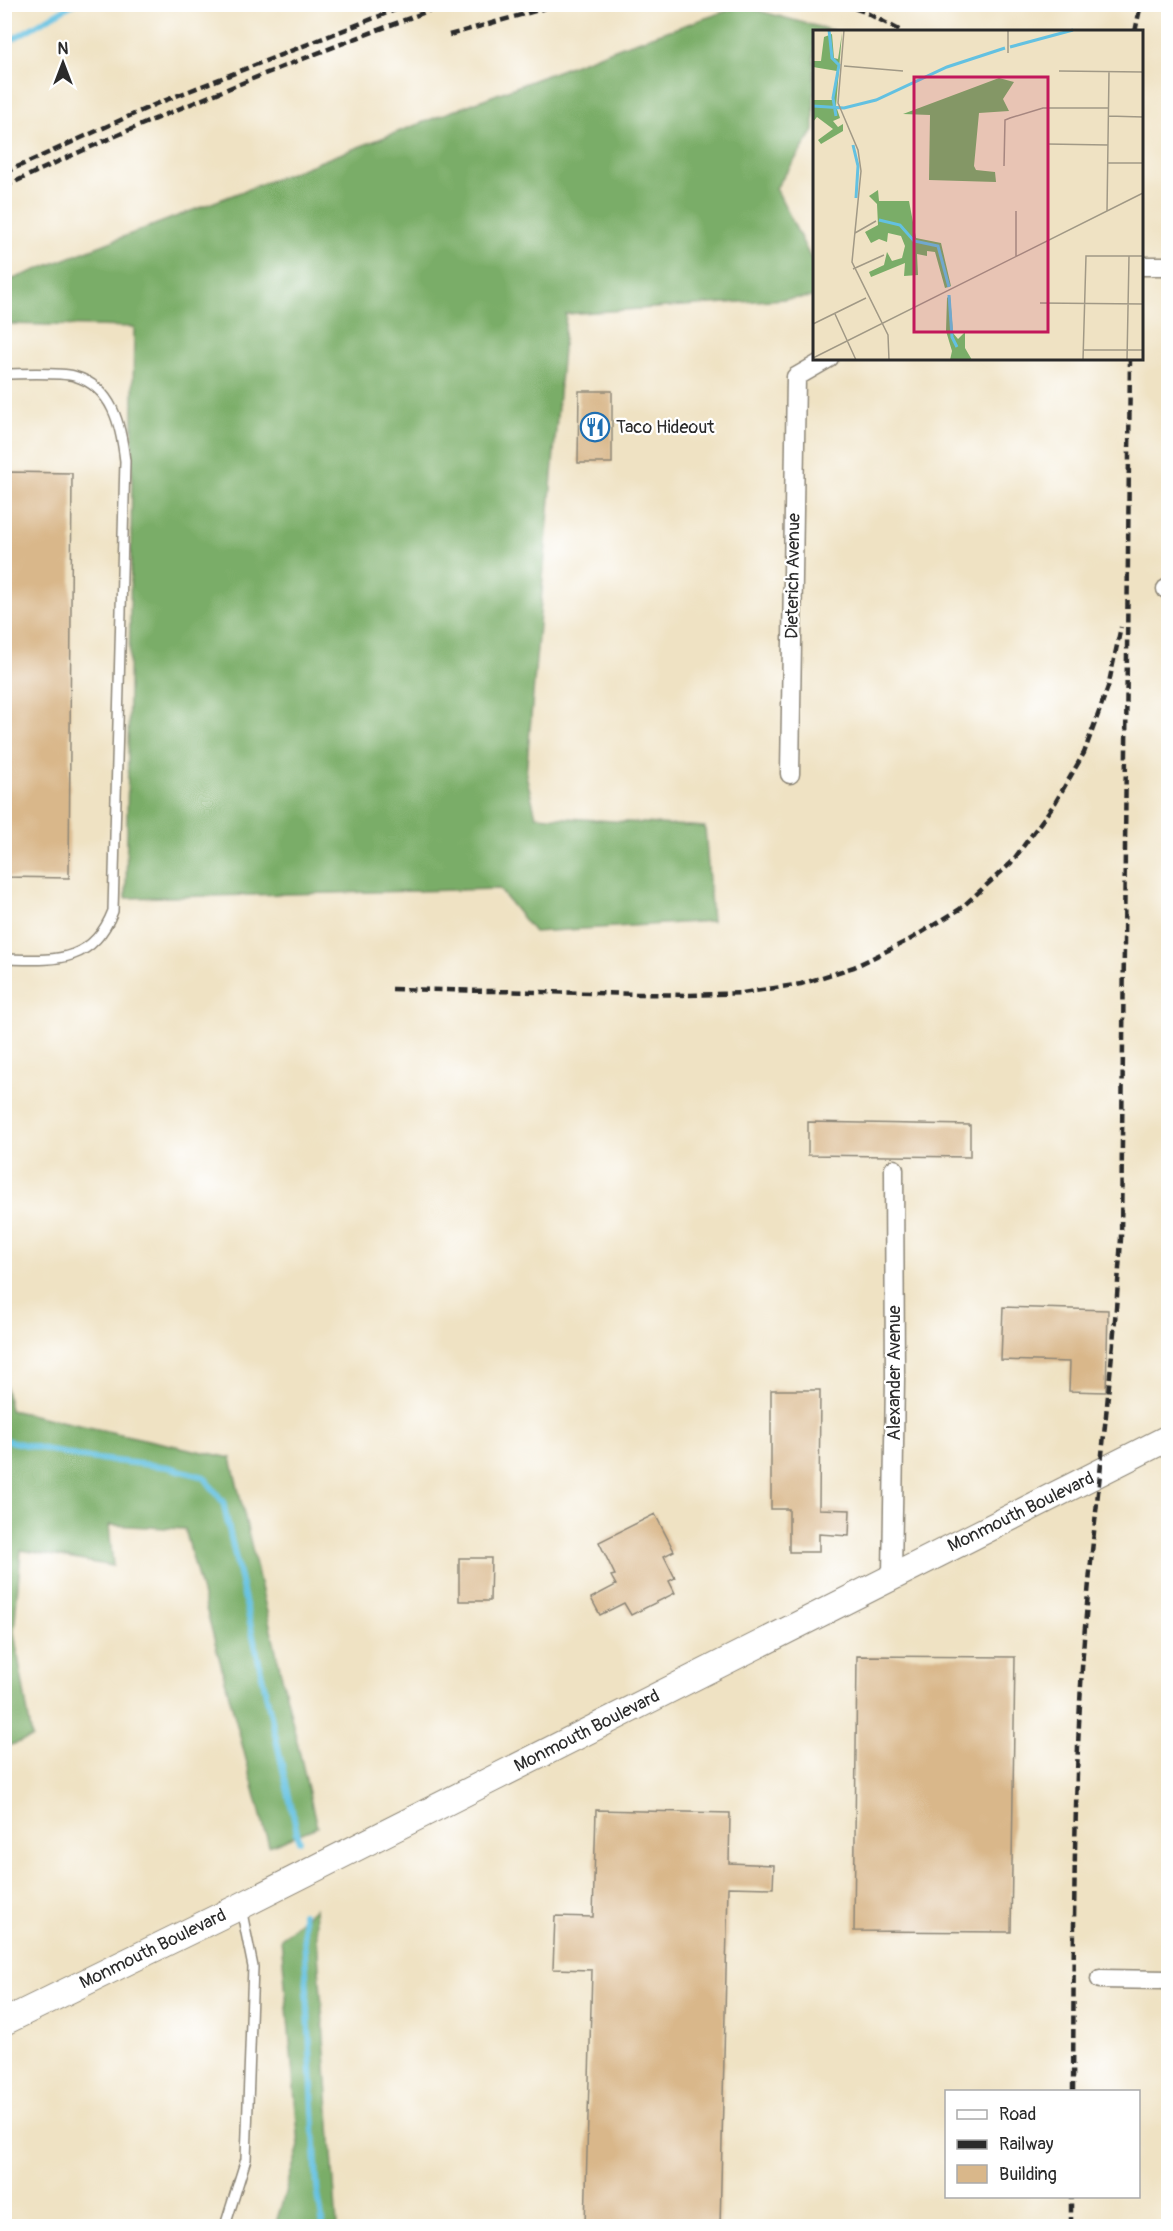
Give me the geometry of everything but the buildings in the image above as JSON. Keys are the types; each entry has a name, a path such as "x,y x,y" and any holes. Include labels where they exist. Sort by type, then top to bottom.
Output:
{"street":[{"path":"1143,266 1168,266"},
{"name":"Dieterich Avenue","path":"790,774 796,377 826,360"},
{"name":"Alexander Avenue","path":"892,1576 895,1379 894,1169"},
{"name":"Monmouth Boulevard","path":"4,2022 241,1906 1168,1438"},
{"path":"1100,1979 1168,1980"}],"lane":[{"path":"4,374 73,376 92,385 109,400 117,414 122,431 125,461 113,911 107,927 96,941 78,953 52,960 4,959"},
{"path":"225,2226 246,2159 253,1967 241,1906"}],"green space":[{"path":"741,6 830,30 813,30 813,132 776,188 813,263 813,297 566,314 526,775 536,816 705,827 712,921 534,932 499,889 126,898 134,327 5,324 5,282 623,46"},
{"path":"4,1378 10,1410 231,1458 317,1827 269,1846 185,1529 109,1525 113,1566 21,1550 14,1632 32,1738 5,1747"},
{"path":"315,1908 337,2226 275,2226 299,2146 281,1938"}],"waterway":[{"path":"4,44 73,4"},
{"path":"4,1440 80,1457 168,1467 204,1477 223,1502 299,1841"},
{"path":"303,1914 317,2187 323,2226"}],"railway":[{"path":"4,173 156,104 410,4"},
{"path":"4,187 113,137 223,91 447,4"},
{"path":"449,35 560,4"},
{"path":"842,4 865,12 899,30"},
{"path":"1135,30 1141,4"},
{"path":"1073,2090 1075,1866 1080,1696 1121,1238 1130,360"},
{"path":"392,989 690,995 742,993 801,984 854,967 911,939 960,909 1011,863 1055,803 1084,753 1108,687 1121,627"},
{"path":"1071,2198 1071,2226"}],"place":[{"name":"Taco Hideout","path":"595,427"}]}
